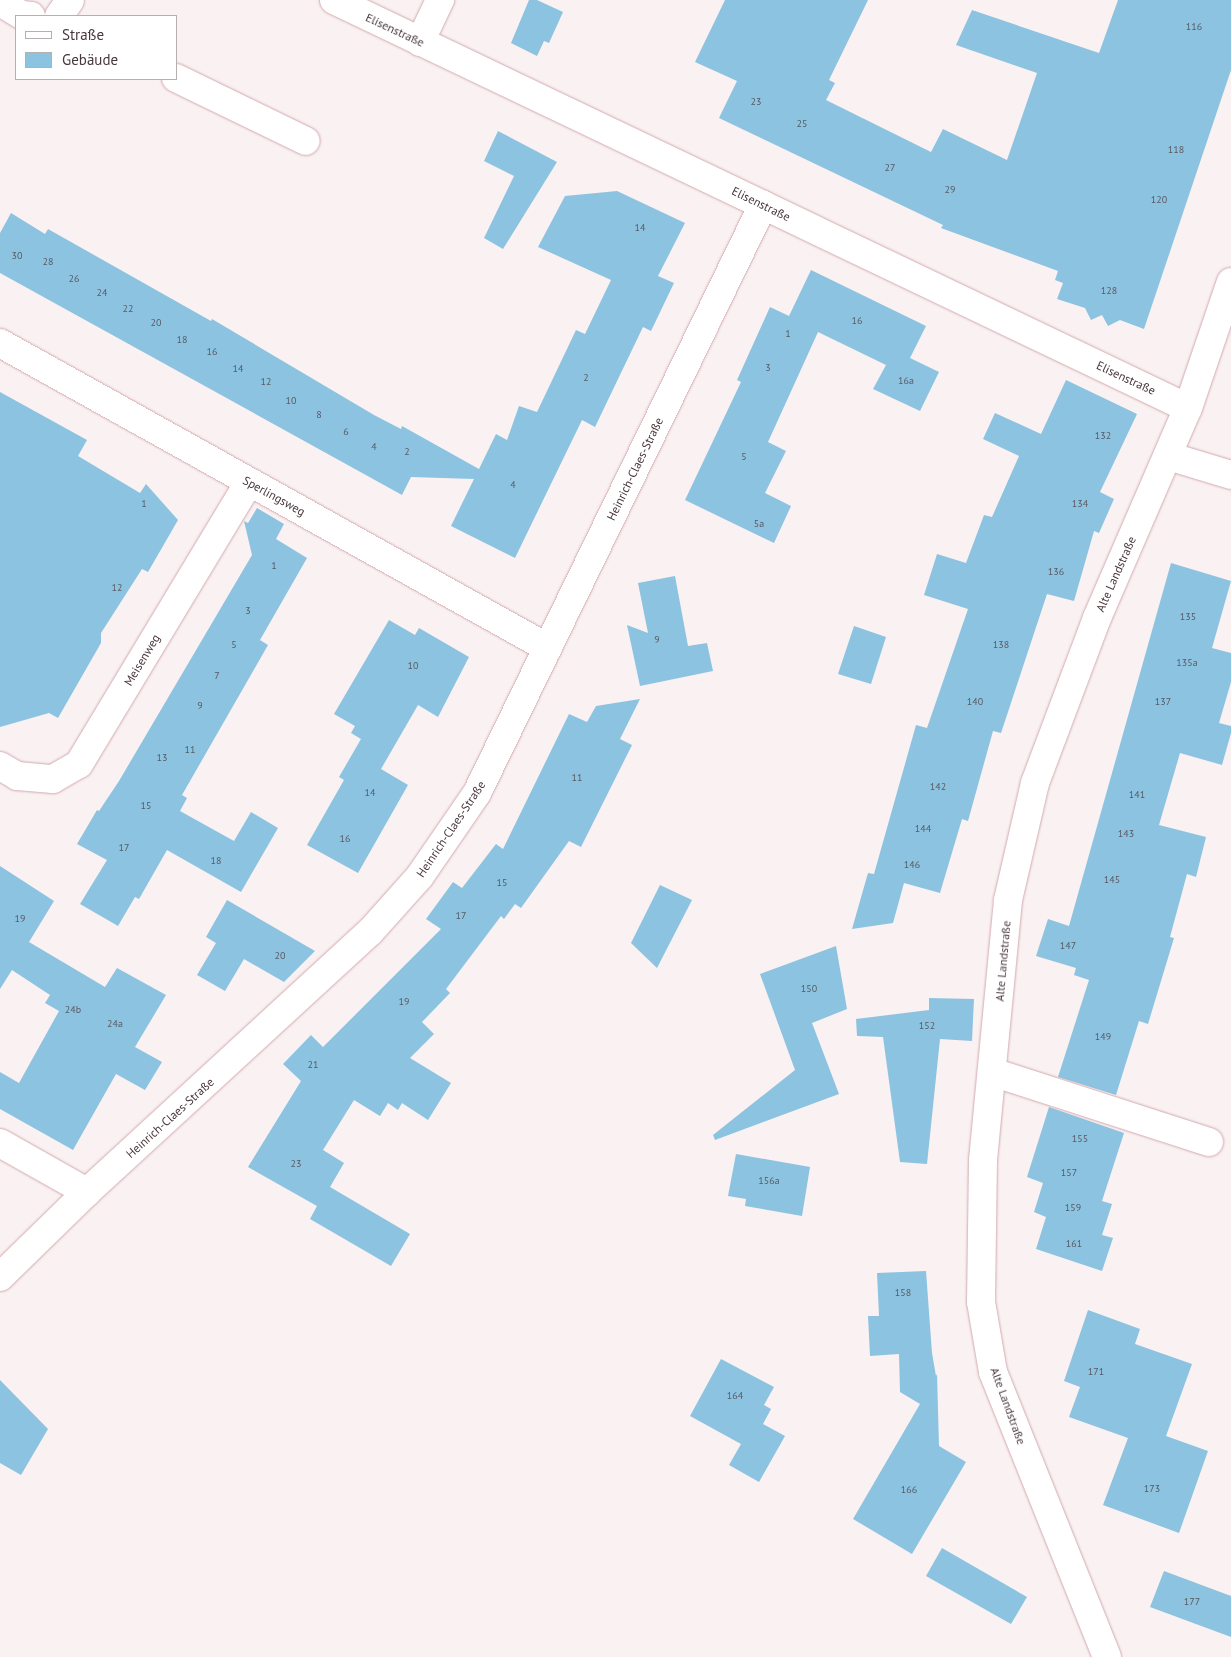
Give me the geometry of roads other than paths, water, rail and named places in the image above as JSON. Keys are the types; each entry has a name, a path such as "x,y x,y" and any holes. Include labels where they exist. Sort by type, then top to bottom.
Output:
{"street":[{"path":"60,15 70,0"},
{"name":"Elisenstraße","path":"334,0 1188,408"},
{"path":"420,42 440,0"},
{"path":"0,2 20,15"},
{"path":"178,79 306,141"},
{"name":"Heinrich-Claes-Straße","path":"0,1277 87,1192 370,932 420,876 477,793 763,205"},
{"name":"Alte Landstraße","path":"1107,1657 994,1372 981,1302 983,1160 1008,900 1036,783 1097,618 1188,408 1231,282"},
{"name":"Sperlingsweg","path":"0,343 548,648"},
{"path":"1168,456 1231,475"},
{"name":"Meisenweg","path":"0,766 17,776 53,779 79,764 249,482"},
{"path":"992,1072 1209,1142"},
{"path":"0,1143 87,1192"}]}
